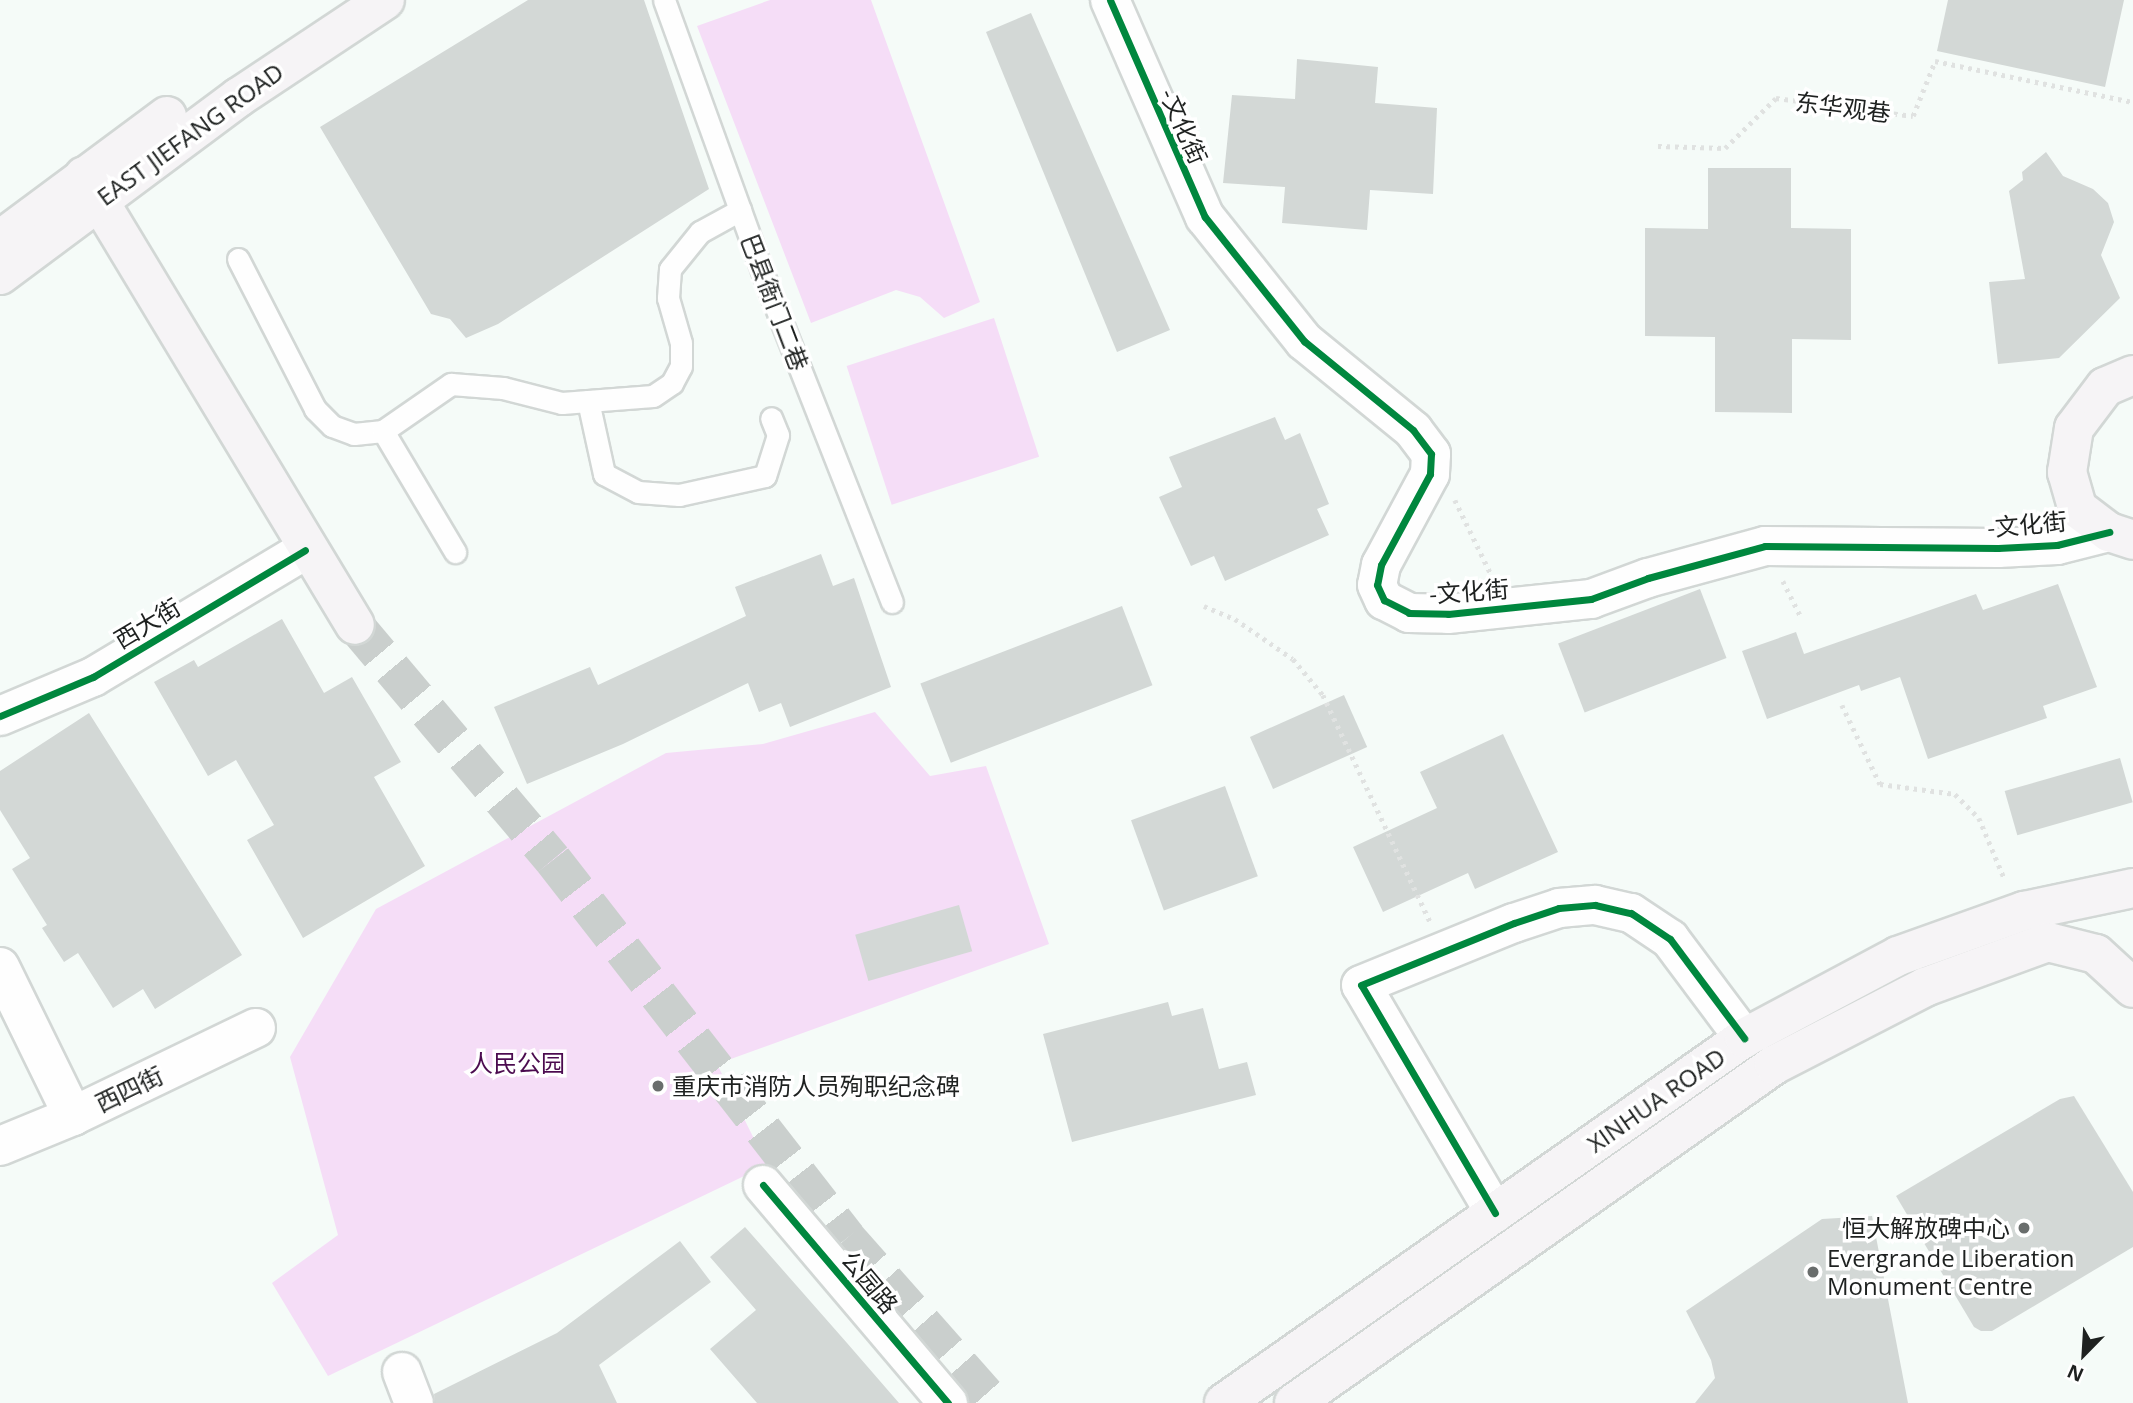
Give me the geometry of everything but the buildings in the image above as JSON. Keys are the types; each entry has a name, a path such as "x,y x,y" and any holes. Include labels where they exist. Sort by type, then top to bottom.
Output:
{"main road":[{"name":"EAST JIEFANG ROAD","path":"0,275 91,188 220,78 340,0"},
{"name":"EAST JIEFANG ROAD","path":"0,240 91,188 239,97 385,0"},
{"path":"91,188 305,550 355,625"},
{"path":"2121,536 2077,508 2067,472 2074,428 2105,387 2133,375"},
{"name":"XINHUA ROAD","path":"1224,1403 1744,1038 1899,956 2024,911 2133,888"},
{"name":"XINHUA ROAD","path":"1294,1403 1774,1065 1926,987 2048,942 2096,954 2133,988"}],"street":[{"name":"-文化街","path":"1110,0 1205,217 1304,341 1412,430 1431,454 1430,474 1379,575 1384,600 1409,613 1448,614 1591,599 1648,578 1765,546 1998,548 2057,545 2121,536"},
{"name":"西大街","path":"0,716 93,677 305,550"},
{"path":"1494,1213 1361,985 1444,950 1559,908 1595,905 1630,913 1670,939 1693,964 1744,1038"},
{"path":"0,967 73,1116"},
{"name":"西四街","path":"0,1146 73,1116 256,1028"},
{"name":"公园路","path":"763,1185 948,1403"}],"lane":[{"name":"巴县衙门二巷","path":"664,0 740,210 892,602"},
{"path":"238,259 315,410 332,426 354,434 383,431 451,384 503,388 562,402 653,396 672,383 681,366 681,343 668,298 670,269 700,232 740,210"},
{"path":"588,401 604,474 638,492 679,495 765,475 778,435 771,418"},
{"path":"383,431 455,552"}],"path":[{"path":"1454,498 1492,576 1504,575"},
{"path":"1204,606 1235,620 1293,659 1323,695 1444,950"},
{"path":"1842,705 1880,784 1955,794 1979,818 1997,866"}],"green space":[{"path":"770,0 871,0 980,302 944,318 920,297 896,290 811,323 697,26"},
{"path":"994,318 1039,457 892,505 847,366"},
{"name":"人民公园","path":"875,712 930,776 986,766 1049,944 717,1064 767,1165 328,1376 272,1283 338,1235 290,1057 376,909 666,753 763,744"}],"tunnel":[{"path":"355,625 553,860 847,1238 993,1403"}],"cycle path":[{"path":"1110,0 1205,217 1304,341 1413,430 1431,454 1430,474 1381,565 1377,585 1384,600 1409,613 1448,614 1591,599 1648,578 1765,546 1998,548 2057,545 2109,532"},
{"path":"0,716 93,677 305,550"},
{"path":"1495,1213 1361,985 1514,923 1559,908 1595,905 1631,913 1670,939 1744,1038"},
{"path":"763,1185 948,1403"}],"place":[{"name":"重庆市消防人员殉职纪念碑","path":"658,1086"},
{"name":"恒大解放碑中心","path":"2024,1228"},
{"name":"Evergrande Liberation Monument Centre","path":"1813,1272"}]}
